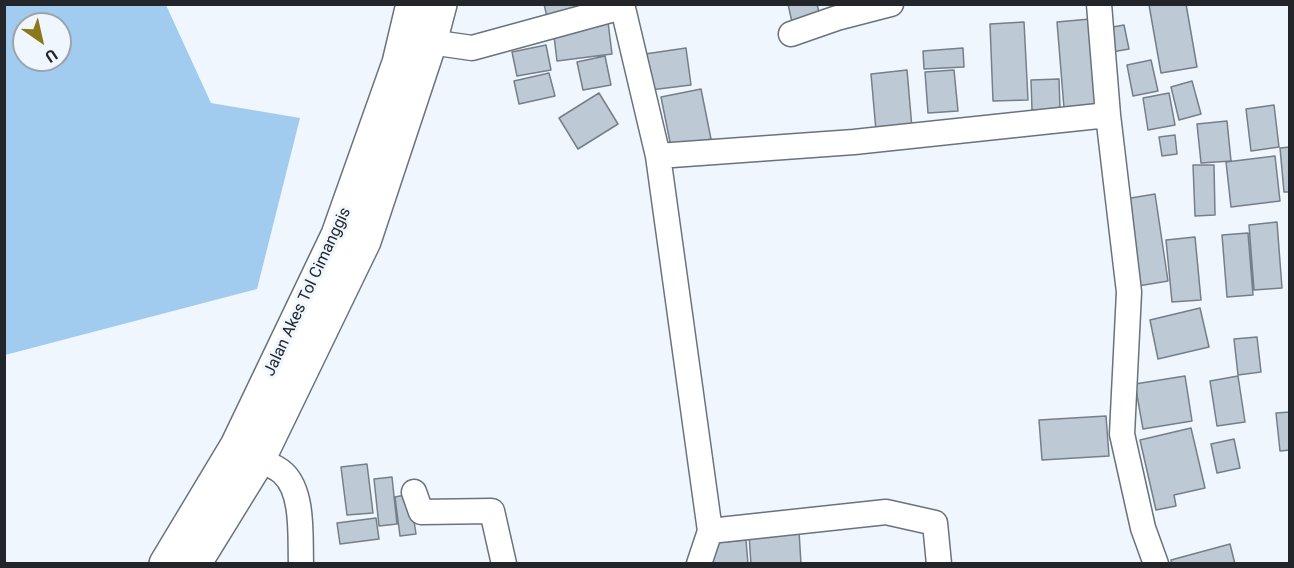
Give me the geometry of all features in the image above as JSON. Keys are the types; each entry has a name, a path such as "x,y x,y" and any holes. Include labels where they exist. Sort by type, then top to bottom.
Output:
{"main road":[{"name":"Jalan Akes Tol Cimanggis","path":"194,564 258,460 364,241 416,58 413,4"},
{"name":"Jalan Akes Tol Cimanggis","path":"166,564 237,446 338,235 440,4"}],"street":[{"path":"791,34 837,18 891,4"},
{"path":"1099,4 1108,115 1129,292 1122,434 1143,528 1156,564"},
{"path":"416,58 472,48 622,6 658,156 710,531 699,564"},
{"path":"658,156 854,142 1108,115"},
{"path":"258,460 281,471 290,480 296,494 300,523 301,564"},
{"path":"414,492 421,512 492,511 504,564"},
{"path":"710,531 886,512 934,523 939,564"}],"shaded area":[{"path":"5,4 166,5 211,103 300,118 257,289 5,355"}],"building":[{"path":"544,4 607,4 547,17"},
{"path":"788,4 817,4 821,21 793,27"},
{"path":"1186,4 1197,67 1161,73 1149,5"},
{"path":"1090,19 1097,105 1064,108 1057,22"},
{"path":"608,22 612,54 557,61 553,28"},
{"path":"1024,22 1028,100 993,101 990,24"},
{"path":"1124,25 1129,49 1112,52 1107,28"},
{"path":"546,45 551,70 517,76 512,52"},
{"path":"686,48 691,85 650,90 645,54"},
{"path":"963,48 964,67 924,69 923,51"},
{"path":"605,56 611,85 583,90 577,62"},
{"path":"1151,60 1158,91 1133,96 1127,65"},
{"path":"907,70 912,128 876,131 871,74"},
{"path":"954,70 958,111 928,113 925,72"},
{"path":"549,73 555,96 519,104 514,81"},
{"path":"1059,79 1060,109 1032,110 1031,80"},
{"path":"1192,81 1201,114 1179,120 1171,87"},
{"path":"701,89 711,139 671,147 661,97"},
{"path":"599,93 618,124 578,149 559,118"},
{"path":"1169,93 1175,125 1148,130 1143,98"},
{"path":"1274,105 1279,147 1251,151 1246,109"},
{"path":"1227,121 1231,161 1201,163 1197,124"},
{"path":"1175,135 1177,154 1162,156 1159,137"},
{"path":"1290,147 1290,192 1284,192 1280,148"},
{"path":"1275,156 1280,201 1231,207 1226,162"},
{"path":"1193,165 1214,165 1215,215 1195,216"},
{"path":"1155,194 1168,281 1138,286 1125,199"},
{"path":"1277,222 1282,288 1254,290 1249,225"},
{"path":"1248,233 1253,295 1227,297 1222,235"},
{"path":"1195,237 1201,300 1172,302 1166,240"},
{"path":"1200,308 1209,347 1158,359 1150,320"},
{"path":"1257,337 1261,372 1238,375 1234,339"},
{"path":"1185,376 1192,421 1143,429 1135,384"},
{"path":"1238,376 1245,422 1217,426 1210,381"},
{"path":"1290,412 1290,450 1280,451 1276,413"},
{"path":"1106,416 1109,456 1042,460 1039,420"},
{"path":"1191,428 1205,488 1174,495 1176,506 1156,510 1140,440"},
{"path":"1234,439 1240,468 1217,473 1211,444"},
{"path":"367,464 373,513 347,515 341,467"},
{"path":"392,477 397,524 379,526 374,479"},
{"path":"410,494 416,534 400,536 395,497"},
{"path":"376,518 379,539 340,544 337,523"},
{"path":"799,531 801,564 751,564 749,535"},
{"path":"746,540 748,564 713,564 712,543"},
{"path":"1230,544 1235,564 1172,564 1171,560"}]}
